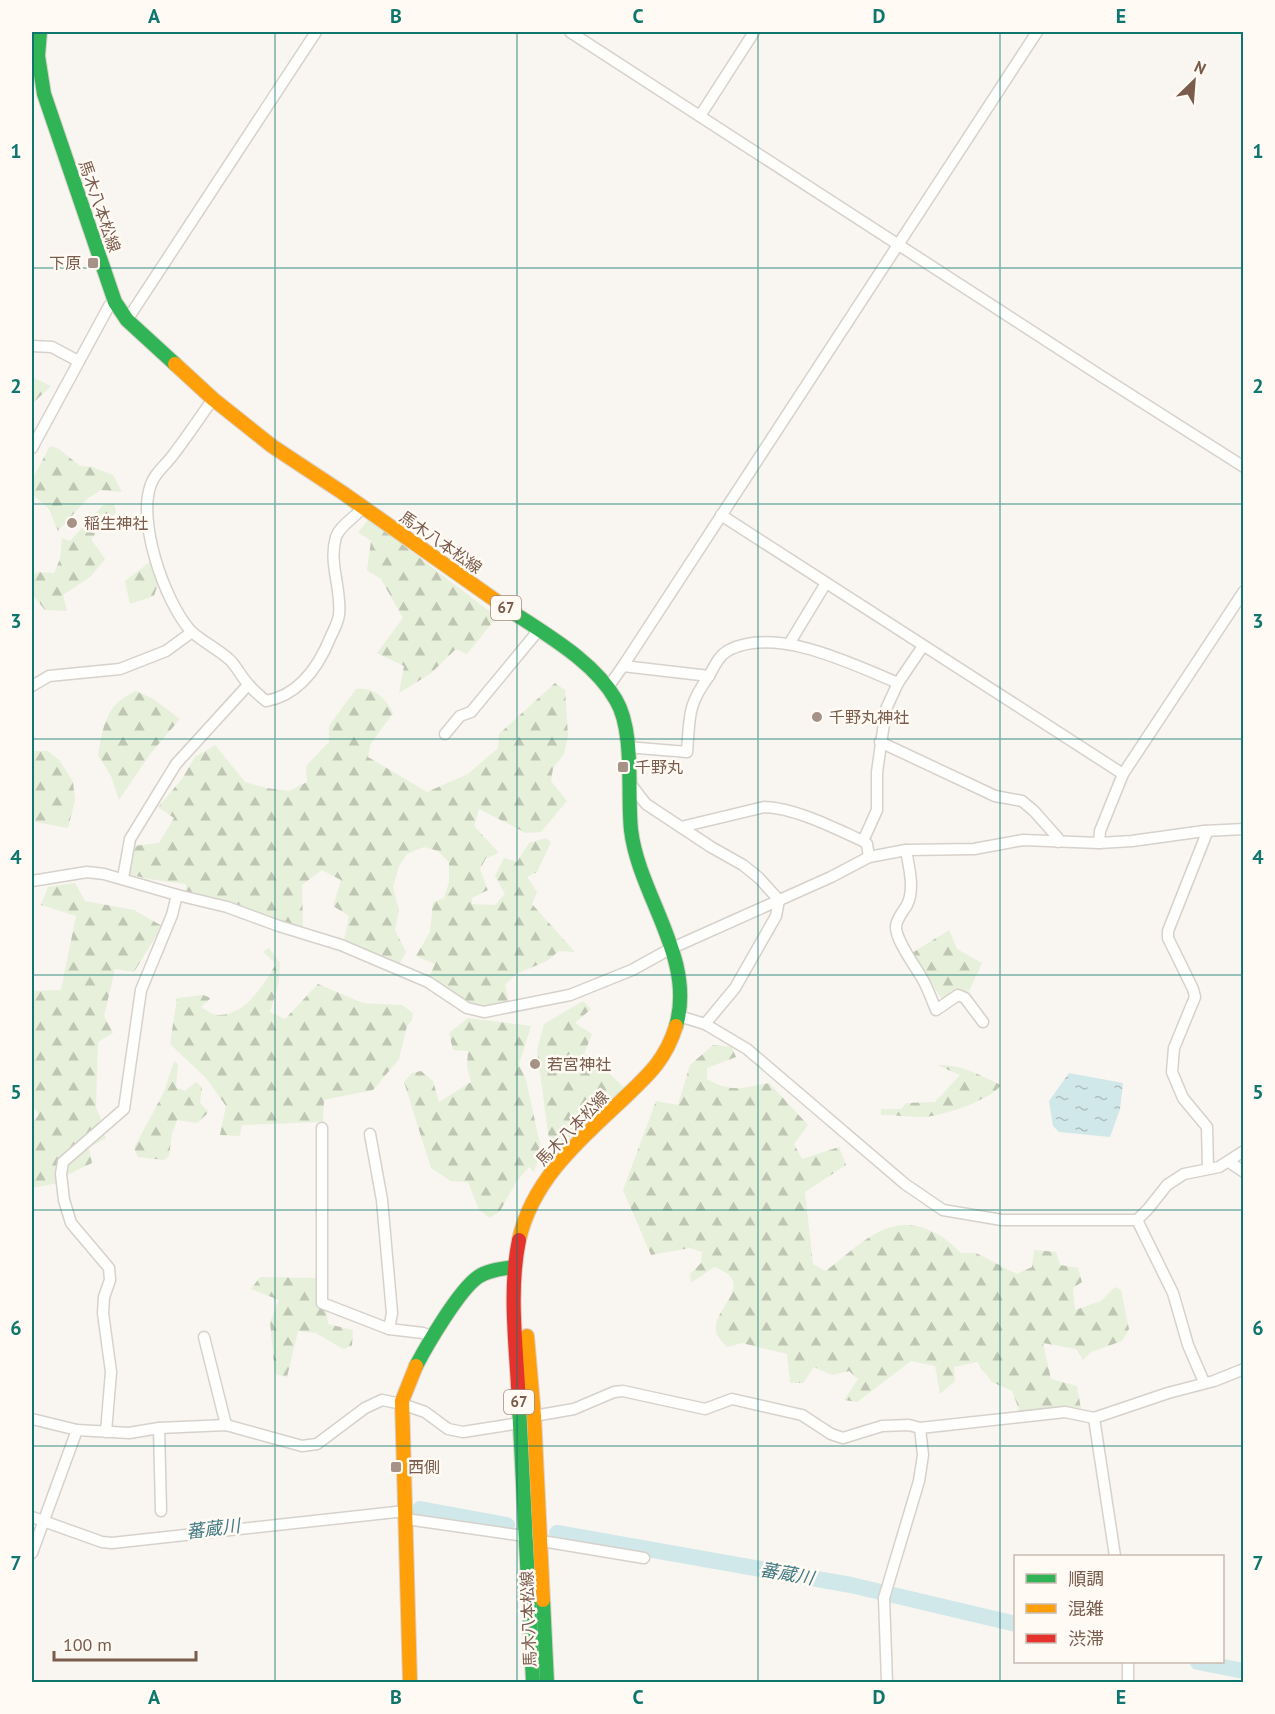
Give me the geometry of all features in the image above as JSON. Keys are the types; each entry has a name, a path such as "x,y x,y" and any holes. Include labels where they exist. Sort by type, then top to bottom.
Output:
{"main road":[{"name":"馬木八本松線","path":"40,32 35,56 44,94 115,302 127,320 213,399 272,446 584,662 609,686 625,717 633,842 648,893 680,982 679,1016 670,1042 655,1068 562,1157 542,1183 519,1233 514,1267 524,1536 528,1562 533,1683"},
{"name":"馬木八本松線","path":"514,1267 522,1293 534,1416 548,1683"},
{"path":"410,1683 402,1404 407,1386 433,1337 465,1290 476,1279 488,1272 514,1267"}],"street":[{"path":"127,320 316,32"},
{"path":"570,32 1244,467"},
{"path":"700,116 754,32"},
{"path":"609,686 1037,32"},
{"path":"32,448 109,306 115,302"},
{"path":"32,346 52,347 78,361"},
{"path":"213,399 172,456 156,473 148,495 147,506 153,555 178,616 192,632 231,661 248,685 266,701 273,700 297,687 313,672 324,655 339,614 333,547 340,529 357,516 363,507"},
{"path":"721,515 1123,774"},
{"path":"789,644 826,583"},
{"path":"1099,843 1100,831 1123,774 1244,591"},
{"path":"445,734 460,716 471,712 538,631"},
{"path":"32,686 49,676 120,669 166,651 192,632"},
{"path":"627,747 687,752 690,708 716,662 728,650 760,642 789,644 837,658 898,683"},
{"path":"863,841 877,810 877,772 886,709 898,683 923,646"},
{"path":"623,666 709,676"},
{"path":"123,878 128,861 130,839 176,764 248,685"},
{"path":"880,742 995,796 1022,801 1058,838 1058,842"},
{"path":"629,782 646,804 743,865 759,878 779,900"},
{"path":"681,827 772,807 791,812 863,841 867,844 869,857"},
{"path":"32,882 87,872 123,878 177,895 227,907 341,945 428,982 467,1008 484,1012 570,995 632,970 670,949 869,857 906,850 974,849 1023,840 1099,843 1244,829"},
{"path":"1206,831 1168,931 1168,938 1195,997 1174,1048 1172,1072 1183,1098 1207,1127 1206,1164 1208,1168"},
{"path":"906,850 911,877 910,891 908,903 896,928 903,947 924,981 936,1010 958,995 966,998 983,1022"},
{"path":"105,1432 111,1372 103,1313 104,1297 110,1280 110,1268 71,1223 64,1200 61,1174 63,1162 124,1109 141,990 172,915 177,895"},
{"path":"705,1024 735,988 776,916 779,900"},
{"path":"679,1016 705,1024 747,1049 905,1184 943,1210 1002,1220 1137,1220 1167,1185 1184,1174 1219,1167 1244,1151"},
{"path":"322,1128 322,1303 389,1329 423,1333 433,1337"},
{"path":"369,1134 382,1200 392,1313 389,1329"},
{"path":"1229,1162 1244,1172"},
{"path":"1137,1220 1173,1293 1188,1345 1204,1382"},
{"path":"204,1337 226,1425"},
{"path":"534,1416 574,1409 606,1395 623,1391 705,1409 732,1399 802,1415 831,1434 843,1438 882,1426 909,1425 920,1428 1065,1412 1094,1418 1204,1382 1214,1381 1244,1369"},
{"path":"32,1419 77,1430 129,1433 159,1428 226,1425 302,1446 317,1444 365,1408 382,1400 402,1404 425,1413 448,1429 462,1432 520,1423"},
{"path":"1094,1418 1115,1555"},
{"path":"159,1428 161,1511"},
{"path":"887,1683 885,1594 919,1481 923,1455 920,1428"},
{"path":"32,1553 77,1430"},
{"path":"32,1517 44,1519 102,1542 112,1543 406,1515 644,1558"},
{"path":"1128,1663 1128,1683"}],"green space":[{"path":"32,377 51,386 32,404"},
{"path":"50,446 59,449 80,466 92,467 113,475 122,492 101,490 88,498 58,531 49,509 32,494 32,480"},
{"path":"114,504 116,512 91,539 105,559 90,577 63,595 67,611 45,610 32,594 32,576 37,572 54,573 60,559 62,538 70,541 103,505"},
{"path":"369,519 497,617 467,654 456,649 430,674 399,693 404,666 377,653 403,618 381,579 367,570 371,541 358,532"},
{"path":"151,561 159,581 154,596 130,604 125,581"},
{"path":"555,683 565,690 568,736 564,754 553,768 551,781 567,801 541,832 526,833 479,809 474,826 499,853 486,858 480,869 488,890 472,898 472,904 495,905 505,894 495,876 504,858 517,862 529,843 546,838 551,842 537,872 527,877 537,892 532,904 575,952 559,951 547,961 516,974 505,985 509,1003 485,1008 467,1004 428,980 435,964 416,956 430,932 433,902 444,898 449,882 449,862 438,851 424,847 407,854 399,866 393,887 399,910 395,930 406,952 400,963 344,940 349,916 333,906 341,880 322,870 302,885 303,929 249,910 186,893 186,884 129,874 134,846 159,843 174,818 158,807 182,779 195,757 215,745 245,782 289,791 307,782 306,766 329,742 329,726 356,689 374,691 383,698 393,713 370,745 368,757 427,792 468,774 498,748 499,734"},
{"path":"136,691 153,699 180,719 150,754 119,800 111,776 98,755 104,725 112,709 126,696"},
{"path":"32,751 48,751 60,761 73,782 75,800 68,828 35,822 32,805"},
{"path":"75,883 85,901 134,910 162,926 134,972 115,969 104,1016 113,1033 98,1042 96,1107 103,1124 60,1161 58,1183 32,1188 32,1122 38,1116 32,1105 32,991 61,990 76,916 41,905 48,887"},
{"path":"949,930 957,949 982,963 969,991 943,1001 912,953"},
{"path":"269,948 280,963 279,981 270,1012 285,1019 318,984 363,1003 402,1005 413,1013 412,1020 407,1026 399,1059 373,1090 324,1100 323,1122 242,1125 240,1136 220,1135 226,1106 206,1078 170,1044 177,998 203,995 211,998 201,1007 216,1015 228,1014 237,1010 253,998 276,964 263,952"},
{"path":"583,1001 591,1009 575,1023 592,1034 584,1054 597,1061 624,1088 561,1149 549,1140 537,1050 544,1024"},
{"path":"468,1018 531,1026 519,1064 526,1080 540,1144 538,1160 534,1172 529,1167 516,1182 500,1211 490,1218 479,1210 468,1182 451,1181 431,1168 404,1082 412,1073 421,1071 433,1081 439,1102 471,1082 467,1066 468,1051 453,1050 449,1033"},
{"path":"713,1045 732,1047 736,1057 707,1068 707,1079 730,1088 769,1083 808,1125 794,1144 802,1159 839,1147 846,1165 805,1192 813,1264 826,1271 876,1233 904,1225 919,1227 935,1233 946,1239 961,1253 976,1253 1017,1274 1032,1267 1034,1250 1056,1252 1060,1265 1078,1268 1082,1282 1073,1288 1075,1310 1101,1301 1115,1287 1121,1290 1129,1329 1122,1341 1091,1352 1083,1360 1076,1349 1043,1343 1051,1379 1077,1386 1081,1409 1057,1407 1020,1412 1012,1391 992,1382 977,1362 954,1367 955,1381 940,1394 935,1366 911,1361 857,1402 844,1400 858,1379 849,1371 832,1375 814,1367 803,1383 790,1383 787,1354 742,1343 727,1347 716,1331 720,1314 733,1288 733,1281 727,1273 714,1267 691,1283 690,1274 701,1263 702,1252 690,1248 651,1255 623,1190 656,1101 678,1105 690,1065"},
{"path":"174,1061 178,1064 176,1087 185,1091 196,1082 202,1087 200,1103 209,1112 197,1123 177,1120 172,1133 169,1156 164,1160 138,1157 134,1148 164,1092"},
{"path":"937,1065 962,1068 1001,1085 996,1091 977,1101 942,1114 924,1117 881,1115 881,1109 901,1109 906,1103 935,1102 960,1075"},
{"path":"102,1131 106,1138 89,1148 92,1163 67,1175 65,1163"},
{"path":"260,1277 317,1278 328,1324 353,1330 352,1346 343,1349 316,1333 298,1331 287,1377 275,1374 270,1322 279,1300 251,1289"}],"water":[{"path":"1069,1073 1123,1083 1120,1109 1110,1137 1059,1132 1053,1126 1049,1101"}],"waterway":[{"name":"蕃蔵川","path":"420,1509 507,1525"},
{"name":"蕃蔵川","path":"557,1533 851,1585 1014,1624"},
{"name":"蕃蔵川","path":"1203,1663 1244,1671"}],"traffic: fast":[{"path":"40,32 38,56 44,94 115,302 127,320 175,364"},
{"path":"502,605 580,659 606,685 622,713 628,745 631,830 636,855 673,952 679,976 680,1001 676,1026"},
{"path":"416,1366 444,1318 470,1284 486,1273 514,1267"},
{"path":"519,1405 533,1682"},
{"path":"543,1600 547,1682"}],"traffic: slow":[{"path":"175,364 213,399 272,446 502,605"},
{"path":"519,1240 534,1199 546,1181 573,1147 654,1068 672,1039 676,1026"},
{"path":"527,1336 534,1416 543,1600"},
{"path":"410,1682 402,1401 416,1366"}],"traffic: jam":[{"path":"519,1240 514,1281 514,1322 519,1405"}],"place":[{"name":"下原","path":"93,263"},
{"name":"稲生神社","path":"72,523"},
{"name":"千野丸神社","path":"817,717"},
{"name":"千野丸","path":"623,767"},
{"name":"若宮神社","path":"535,1064"},
{"name":"西側","path":"396,1467"}]}
